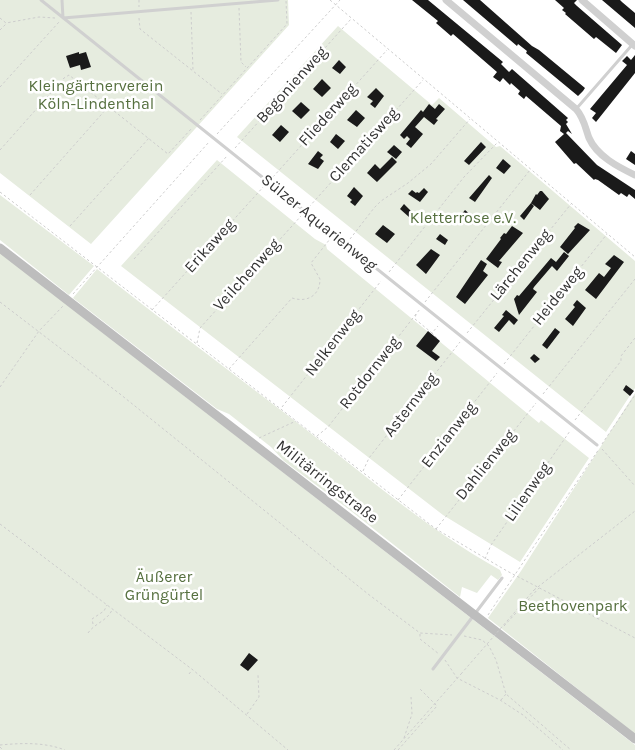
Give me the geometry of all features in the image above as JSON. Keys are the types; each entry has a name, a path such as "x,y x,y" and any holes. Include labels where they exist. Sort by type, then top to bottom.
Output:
{"main road":[{"name":"Militärringstraße","path":"0,248 635,739"}],"street":[{"path":"446,0 455,3 576,109 582,116 594,146 605,157 622,169 635,175"},
{"path":"582,0 634,45"}],"lane":[{"name":"Sülzer Aquarienweg","path":"41,0 599,446"},
{"path":"62,0 63,18 278,0"},
{"path":"576,109 634,45"},
{"path":"433,669 502,578"}],"path":[{"path":"139,0 139,7"},
{"path":"0,150 64,78 69,75 168,154 287,24 286,0"},
{"path":"330,0 635,258"},
{"path":"335,5 340,0"},
{"path":"238,7 241,62 246,68"},
{"path":"191,10 193,72"},
{"path":"139,15 140,29 222,94"},
{"path":"0,30 6,23 39,17 63,18"},
{"path":"0,18 6,23"},
{"path":"0,87 63,18"},
{"name":"Begonienweg","path":"241,141 352,19"},
{"name":"Fliederweg","path":"278,170 388,49"},
{"name":"Clematisweg","path":"315,200 423,79"},
{"path":"30,195 109,106"},
{"path":"346,244 382,201 431,164 470,119"},
{"path":"70,226 149,138"},
{"path":"395,264 464,177 498,142"},
{"path":"134,259 221,163"},
{"path":"432,293 530,170"},
{"path":"0,192 436,529 516,576 635,638"},
{"name":"Erikaweg","path":"152,310 258,193"},
{"name":"Lärchenweg","path":"473,326 570,204"},
{"name":"Veilchenweg","path":"196,344 200,328 295,223"},
{"name":"Heideweg","path":"510,356 608,234"},
{"path":"229,370 292,298 304,300 318,292 320,279 311,263 334,235"},
{"path":"0,387 39,332 97,266"},
{"path":"549,387 635,279"},
{"name":"Nelkenweg","path":"281,408 291,398 376,288"},
{"path":"0,302 120,394 420,634 457,636 482,640 489,646 496,660 506,694 571,750"},
{"path":"416,313 415,319 438,338"},
{"name":"Rotdornweg","path":"317,436 328,427 412,319"},
{"path":"432,333 442,321"},
{"name":"Lilienweg","path":"485,559 491,545 635,338"},
{"name":"Asternweg","path":"363,472 370,458 453,351"},
{"name":"Enzianweg","path":"398,500 490,382"},
{"path":"483,622 516,576 599,446 635,395"},
{"name":"Dahlienweg","path":"436,529 528,413"},
{"path":"253,443 259,437 297,420"},
{"path":"599,446 635,486"},
{"path":"498,633 539,588 635,511"},
{"path":"0,524 193,670 288,750"},
{"path":"38,557 41,554"},
{"path":"65,579 68,575"},
{"path":"394,750 534,590 539,588"},
{"path":"94,626 92,619 104,611 107,604"},
{"path":"88,632 109,616 113,609"},
{"path":"420,634 420,639 443,657 456,678 500,700 523,715 563,750"},
{"path":"189,674 193,670"},
{"path":"247,715 259,697 258,675"},
{"path":"398,750 437,706 419,688"},
{"path":"500,700 506,694"},
{"path":"403,739 412,714 411,698"},
{"path":"3,750 0,746 20,743 43,744 65,750"}],"green space":[{"name":"Kleingärtnerverein Köln-Lindenthal","path":"0,0 288,0 289,25 91,244 0,173"},
{"name":"Kletterrose e.V.","path":"338,26 432,105 439,98 496,147 500,146 635,261 635,388 606,432 237,137"},
{"path":"217,160 315,239 326,245 327,249 539,423 541,420 589,458 520,562 443,515 121,266"},
{"path":"0,195 94,266 69,295 0,240"},
{"name":"Äußerer Grüngürtel","path":"0,253 635,745 635,750 0,750"},
{"path":"97,269 390,496 444,535 500,570 502,575 498,580 491,575 477,593 462,587 460,597 284,461 271,447 229,414 217,409 73,298"},
{"name":"Beethovenpark","path":"635,393 635,734 488,618 521,571"}],"building":[{"path":"412,0 428,0 503,62 501,64 509,72 512,69 568,118 566,124 572,134 568,131 566,133 597,165 635,190 635,199 629,194 627,197 621,193 619,195 598,180 594,180 576,163 574,164 555,142 564,134 560,131 561,126 526,96 524,99 518,94 520,91 511,83 510,85 503,78 500,82 493,77 497,72 453,34 451,36 436,23 438,21"},
{"path":"463,0 480,0 532,46 585,88 583,91 578,96 526,53 527,51 518,44 517,46"},
{"path":"555,0 577,0 574,3 622,45 616,53 596,37 594,39 565,14 562,10 564,8"},
{"path":"602,0 620,0 635,13 635,28"},
{"path":"79,52 79,54 86,52 91,67 81,70 80,65 70,68 66,56"},
{"path":"635,55 635,73 596,122 592,118 596,113 590,109 627,65 622,61 627,56 631,60"},
{"path":"339,60 346,67 340,74 332,68"},
{"path":"322,79 331,88 322,97 313,89"},
{"path":"376,88 384,96 375,108 370,104 373,101 367,97"},
{"path":"301,102 310,110 301,119 292,111"},
{"path":"429,104 435,109 439,104 445,109 436,119 438,120 434,125 424,117 415,127 423,134 411,148 406,144 410,139 407,136 404,139 400,135 421,110 423,112"},
{"path":"356,110 365,118 357,127 347,120"},
{"path":"281,125 289,132 280,142 272,135"},
{"path":"336,134 345,141 338,149 330,142"},
{"path":"481,142 486,147 469,165 464,161"},
{"path":"394,145 402,152 396,159 387,152"},
{"path":"318,151 323,155 320,158 324,161 318,169 308,164"},
{"path":"631,151 635,154 635,165 626,159"},
{"path":"392,157 397,162 377,182 367,173 375,164 380,169"},
{"path":"503,159 511,166 504,174 496,168"},
{"path":"489,175 492,178 475,202 469,198"},
{"path":"354,187 363,196 355,206 347,196"},
{"path":"424,188 428,192 420,202 408,194 412,190 419,193"},
{"path":"540,191 549,199 540,210 531,203"},
{"path":"531,203 534,206 524,220 520,216"},
{"path":"404,204 413,213 409,217 400,209"},
{"path":"465,210 472,216 469,221 461,215"},
{"path":"578,223 590,230 568,254 560,247"},
{"path":"383,225 395,234 387,243 375,234"},
{"path":"512,226 523,233 499,261 502,262 498,268 486,259 500,238"},
{"path":"440,234 448,240 445,245 436,239"},
{"path":"431,249 440,255 426,274 416,265"},
{"path":"564,252 569,256 557,271 552,266 534,287 533,289 537,292 519,315 514,299 517,295 519,296 551,258 556,262"},
{"path":"614,255 624,262 596,299 585,290 599,273 604,277 611,268 605,264"},
{"path":"481,260 487,264 483,271 488,275 465,304 456,297"},
{"path":"577,300 586,308 573,326 565,319 575,307 573,305"},
{"path":"506,310 518,320 514,325 509,320 499,332 494,328 504,316 502,315"},
{"path":"555,328 560,332 547,349 542,345"},
{"path":"428,331 440,341 432,351 440,357 436,361 416,346"},
{"path":"534,354 540,359 535,363 530,358"},
{"path":"626,385 634,391 630,396 623,390"},
{"path":"249,653 258,660 248,671 240,665"}]}
